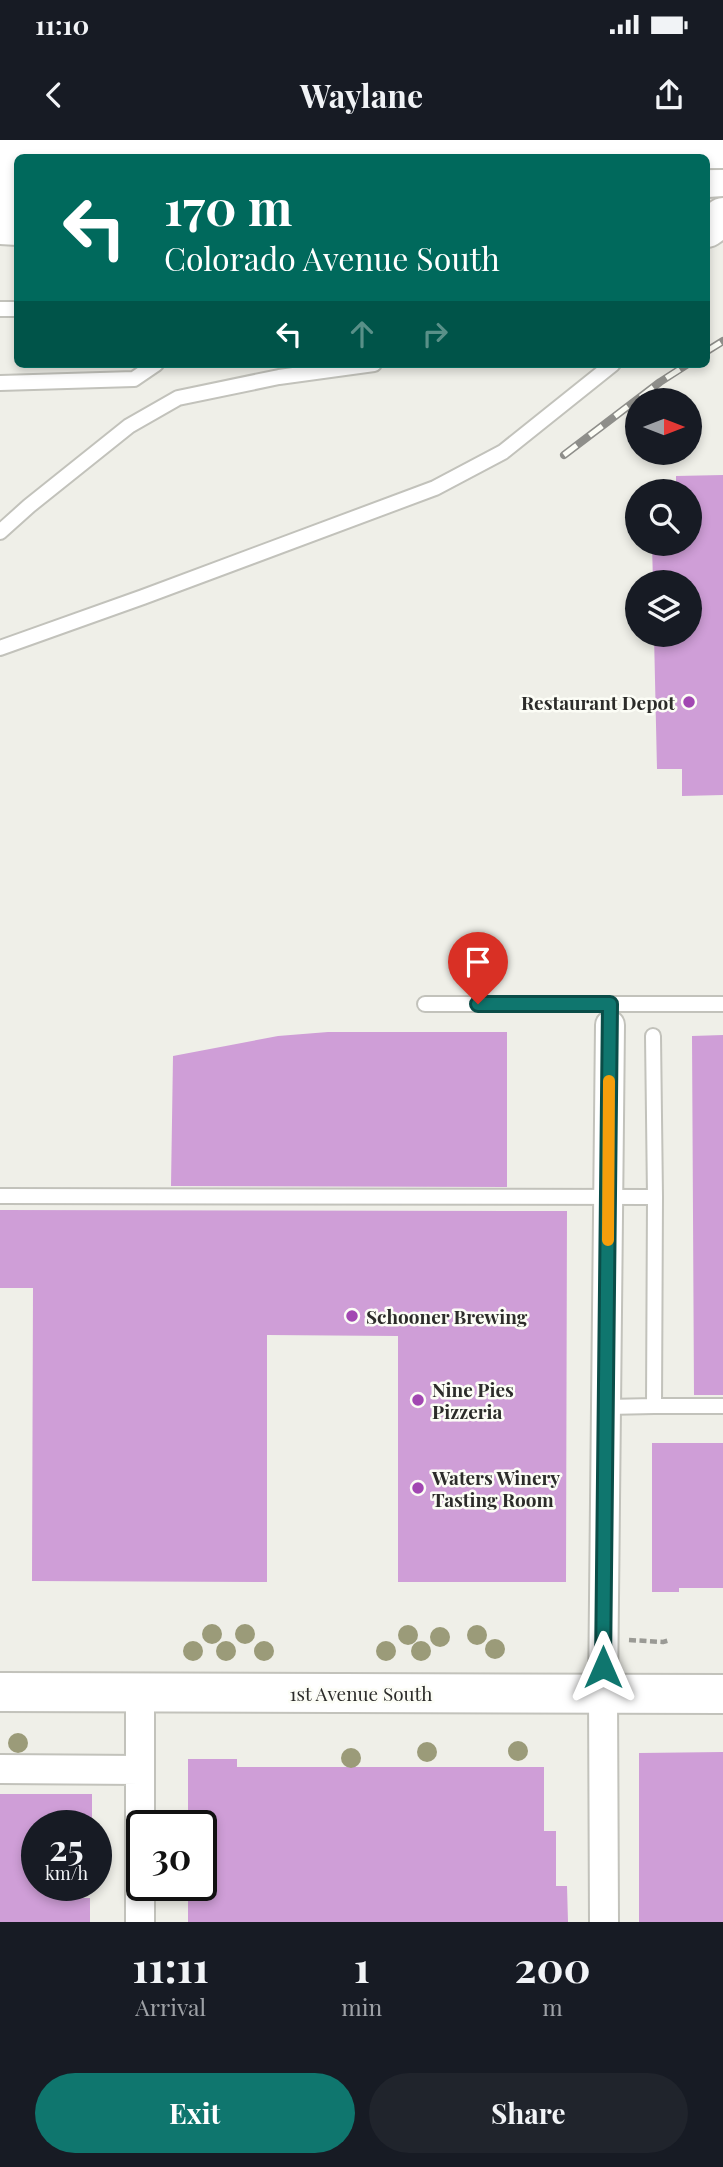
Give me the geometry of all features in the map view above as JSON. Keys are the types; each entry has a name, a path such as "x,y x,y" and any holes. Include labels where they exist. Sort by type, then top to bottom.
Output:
{"main road":[{"path":"0,152 723,149"},
{"name":"1st Avenue South","path":"0,1692 723,1694"}],"street":[{"path":"604,1922 603,1694 610,1014"},
{"path":"140,1692 141,1922"},
{"path":"0,1769 141,1770"}],"lane":[{"path":"0,383 134,379 150,368"},
{"path":"0,533 29,506 129,426 178,398 279,377 345,368"},
{"path":"0,648 435,488 503,452 608,368"},
{"path":"425,1004 610,1014 723,1004"},
{"path":"653,1036 654,1406"},
{"path":"1,1196 655,1197"},
{"path":"607,1407 723,1406"}],"path":[{"path":"621,1640 670,1640"}],"building":[{"name":"Restaurant Depot","path":"723,475 723,795 682,796 682,769 657,769 654,647 702,647 702,570 653,570 652,556 702,556 702,479 676,479 676,476"},
{"path":"328,1032 507,1032 507,1187 171,1186 173,1056 278,1036"},
{"path":"723,1035 723,1395 694,1395 692,1036"},
{"path":"0,1210 567,1211 566,1582 398,1582 398,1336 267,1335 267,1582 32,1581 33,1288 0,1288"},
{"path":"652,1443 723,1443 723,1588 679,1588 679,1592 652,1592"},
{"path":"723,1752 723,1922 639,1922 639,1753"},
{"path":"188,1759 237,1759 237,1767 544,1767 544,1831 556,1831 556,1886 567,1886 568,1922 188,1922 188,1901 217,1901 217,1810 188,1810"},
{"path":"0,1794 92,1794 92,1810 21,1810 21,1901 90,1901 90,1922 0,1922"}],"railway":[{"path":"710,349 723,341"},
{"path":"564,455 682,368"}],"slow traffic":[{"path":"608,1240 609,1081"}],"place":[{"name":"Restaurant Depot","path":"689,702"},
{"name":"Schooner Brewing","path":"352,1316"},
{"name":"Nine Pies Pizzeria","path":"418,1400"},
{"name":"Waters Winery Tasting Room","path":"418,1488"}],"route":[{"path":"478,1004 610,1004 603,1667"}]}
